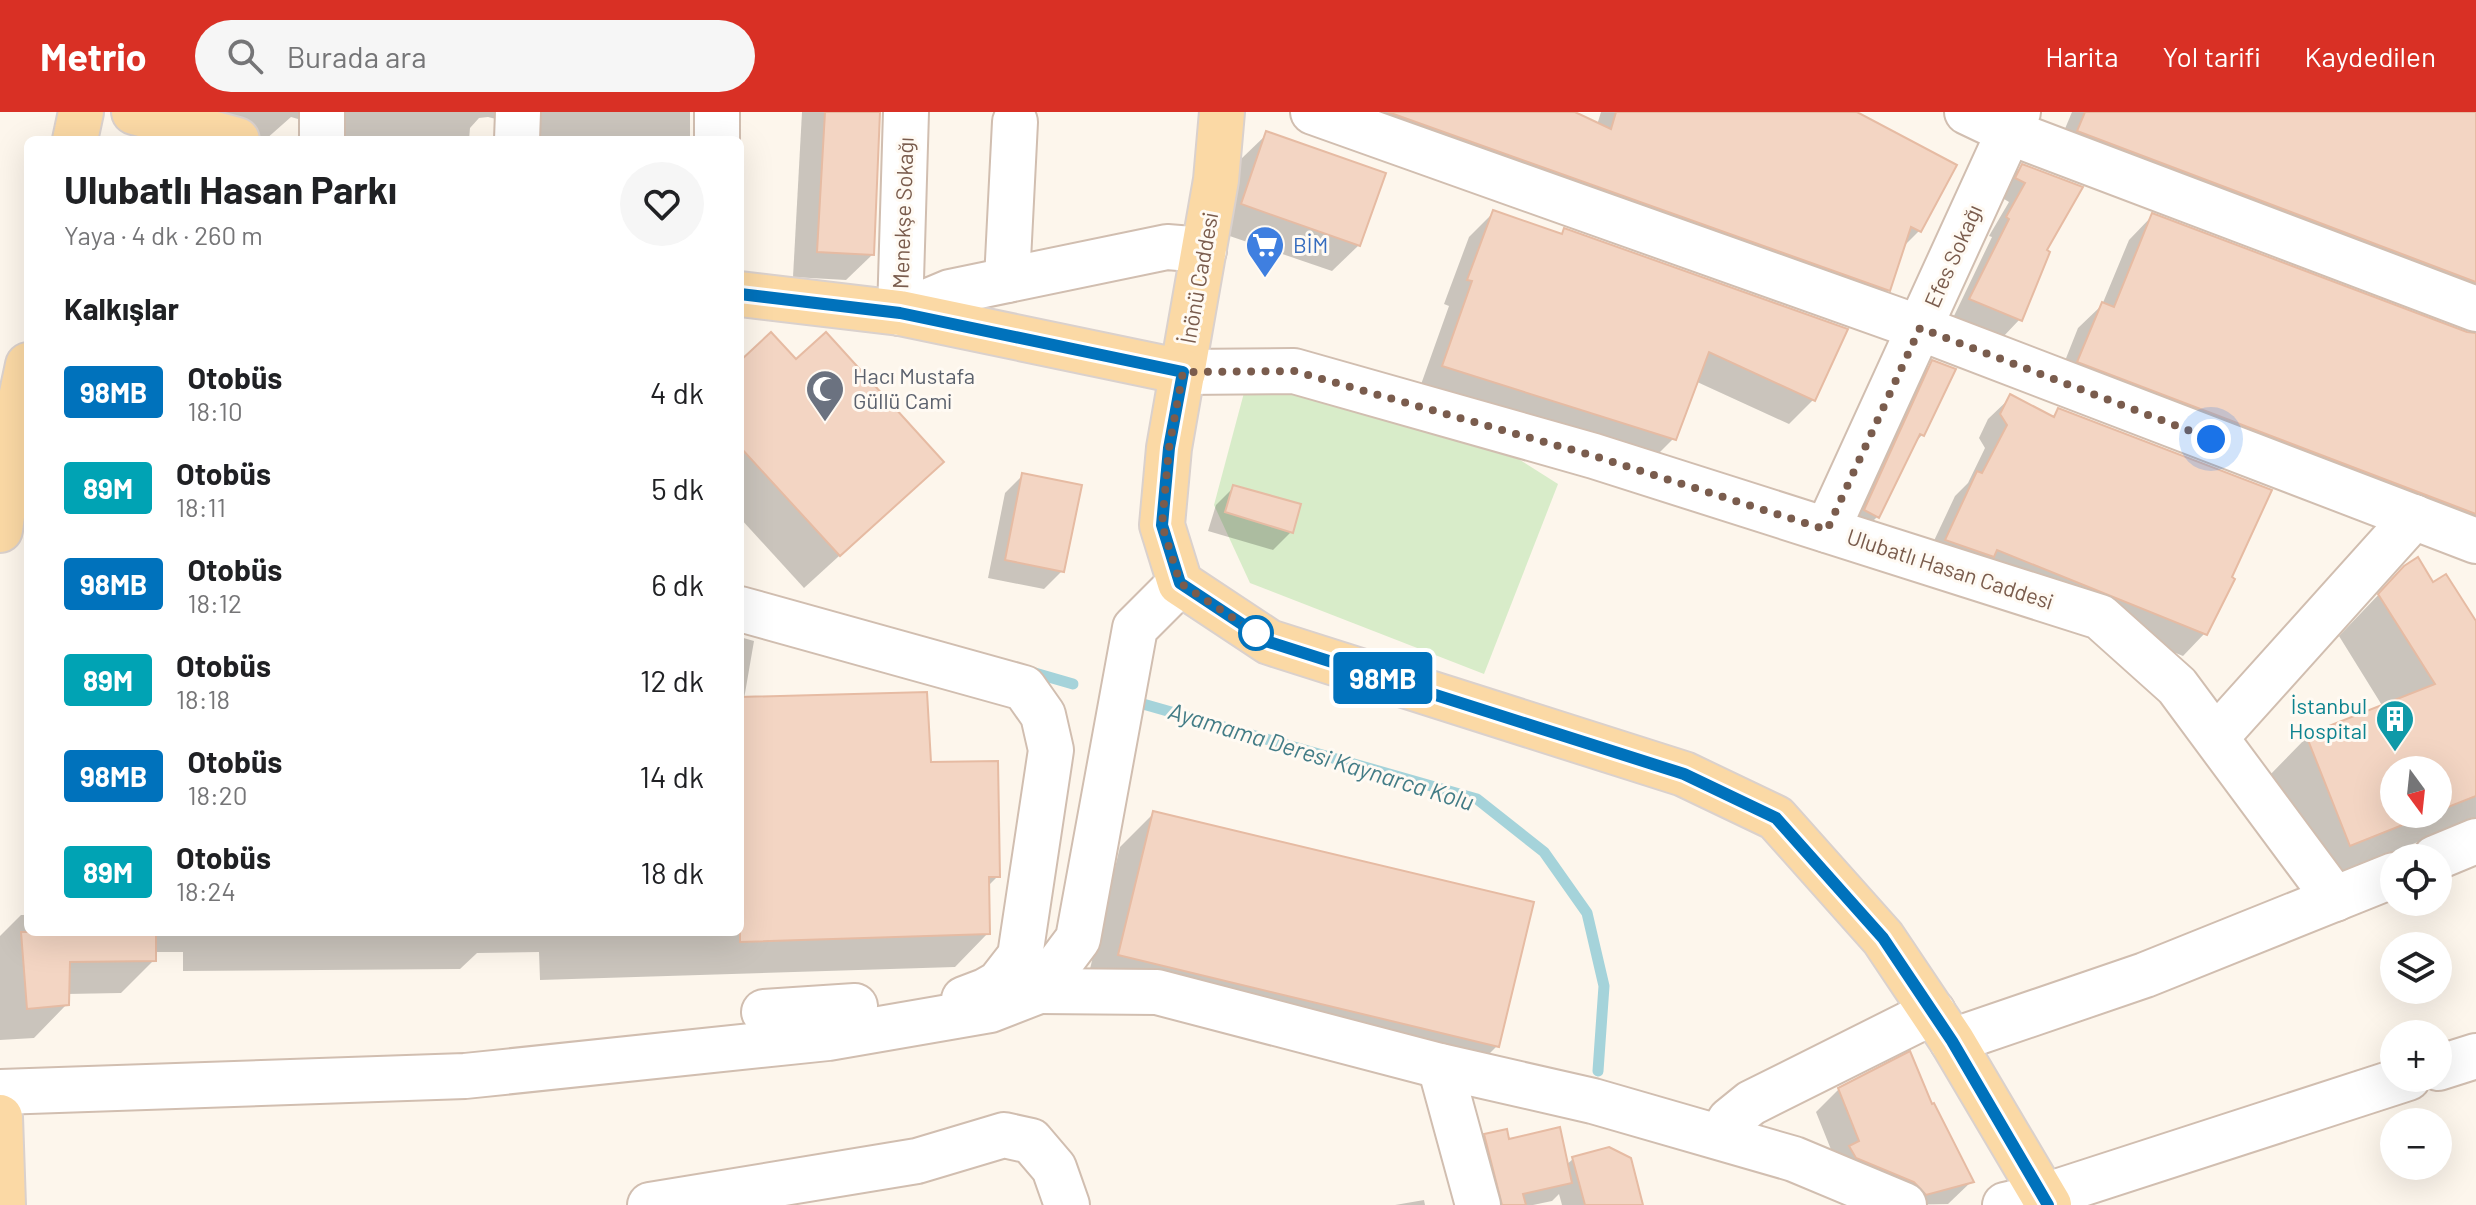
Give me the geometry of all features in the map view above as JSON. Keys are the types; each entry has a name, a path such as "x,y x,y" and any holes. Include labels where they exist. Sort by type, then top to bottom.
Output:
{"main road":[{"path":"76,136 81,112"},
{"path":"134,112 222,136"},
{"name":"İnönü Caddesi","path":"1180,583 1162,525 1169,448 1216,180 1222,112"},
{"name":"Ulubatlı Hasan Caddesi","path":"744,294 900,313 1183,372"},
{"path":"11,506 24,398"},
{"path":"1180,583 1269,642 1684,774 1776,818 1883,938 1942,1027 2033,1202"},
{"path":"0,1117 3,1205"}],"street":[{"path":"322,112 322,136"},
{"path":"517,136 518,112"},
{"path":"717,112 717,136"},
{"name":"Menekşe Sokağı","path":"900,313 906,112"},
{"path":"1313,112 1920,328 2476,541"},
{"path":"1967,112 2013,122 2476,309"},
{"path":"1007,280 1015,122"},
{"name":"Efes Sokağı","path":"1827,530 2013,122"},
{"path":"900,313 950,292 1007,280 1167,247 1204,250"},
{"name":"Ulubatlı Hasan Caddesi","path":"1183,372 1294,371 1594,456 2100,617 2177,686 2335,899"},
{"path":"2217,736 2414,517"},
{"path":"1039,991 1078,939 1135,628 1180,583"},
{"path":"744,610 1024,688 1043,715 1051,750 1020,956 999,983 970,997 955,1000 764,1012"},
{"path":"2452,851 2476,841"},
{"path":"1720,1137 1730,1120 1751,1103 1942,1027 2145,975 2380,881"},
{"path":"0,1092 465,1076 828,1038 990,1010 1039,991 1157,992 1440,1066 1593,1101 1720,1137 1794,1159 1904,1205"},
{"path":"2452,1064 2476,1056"},
{"path":"1440,1066 1478,1205"},
{"path":"2033,1202 2380,1087"},
{"path":"650,1205 917,1161 1004,1135 1031,1141 1054,1168 1067,1205"}],"green space":[{"path":"1279,382 1506,451 1558,484 1484,674 1250,583 1214,505 1245,389"}],"building":[{"path":"825,112 880,112 874,255 817,252"},
{"path":"1388,112 1575,112 1611,129 1616,112 1857,112 1957,165 1921,232 1911,227 1890,291"},
{"path":"2085,112 2476,112 2476,282 2077,131"},
{"path":"1266,131 1386,173 1360,246 1241,204"},
{"path":"2022,164 2083,187 2047,250 2050,252 2022,321 1969,299 2025,183 2015,178"},
{"path":"1493,210 1562,234 1564,228 1848,329 1815,401 1709,352 1676,440 1442,366 1472,281 1467,280"},
{"path":"2152,213 2476,333 2476,514 2077,362 2102,302 2114,307"},
{"name":"Hacı Mustafa Güllü Cami","path":"771,332 796,359 826,332 944,462 840,556 744,451 744,357"},
{"path":"1932,360 1956,369 1879,518 1864,510"},
{"path":"2010,394 2054,417 2058,408 2272,490 2232,577 2235,579 2207,635 1997,550 1994,557 1945,540 1977,471 1982,473 2007,425 2000,414"},
{"path":"1022,473 1082,485 1064,572 1005,560"},
{"path":"1233,485 1301,504 1293,533 1225,512"},
{"name":"İstanbul Hospital","path":"2418,557 2433,582 2446,574 2476,621 2476,796 2452,805 2452,756 2380,756 2380,828 2395,828 2350,846 2306,735 2435,684 2378,594 2404,566"},
{"path":"927,692 931,762 998,761 1000,877 989,877 990,934 740,942 740,936 744,936 744,697"},
{"path":"1153,811 1534,902 1499,1047 1118,955"},
{"path":"21,932 24,936 156,936 156,961 70,962 69,1005 27,1009"},
{"path":"1910,1051 1932,1104 1974,1182 1926,1195 1914,1182 1856,1158 1849,1146 1859,1141 1838,1088"},
{"path":"1560,1127 1572,1183 1523,1194 1526,1205 1502,1205 1484,1134 1507,1129 1509,1139"},
{"path":"1609,1147 1631,1158 1643,1205 1585,1205 1572,1157"}],"waterway":[{"name":"Ayamama Deresi Kaynarca Kolu","path":"1028,671 1073,684"},
{"name":"Ayamama Deresi Kaynarca Kolu","path":"1136,702 1477,799 1544,852 1587,913 1604,986 1598,1071"}],"bus line":[{"name":"98MB","path":"744,294 900,313 1183,372 1169,448 1162,525 1180,583 1269,642 1684,774 1776,818 1883,938 1952,1041 2048,1205"}],"place":[{"name":"BİM","path":"1265,279"},
{"name":"Hacı Mustafa Güllü Cami","path":"825,423"},
{"name":"İstanbul Hospital","path":"2395,753"}],"route":[{"path":"1256,633 1180,583 1162,525 1169,448 1183,372 1294,371 1594,456 1827,530 1920,328 2211,439"}]}
